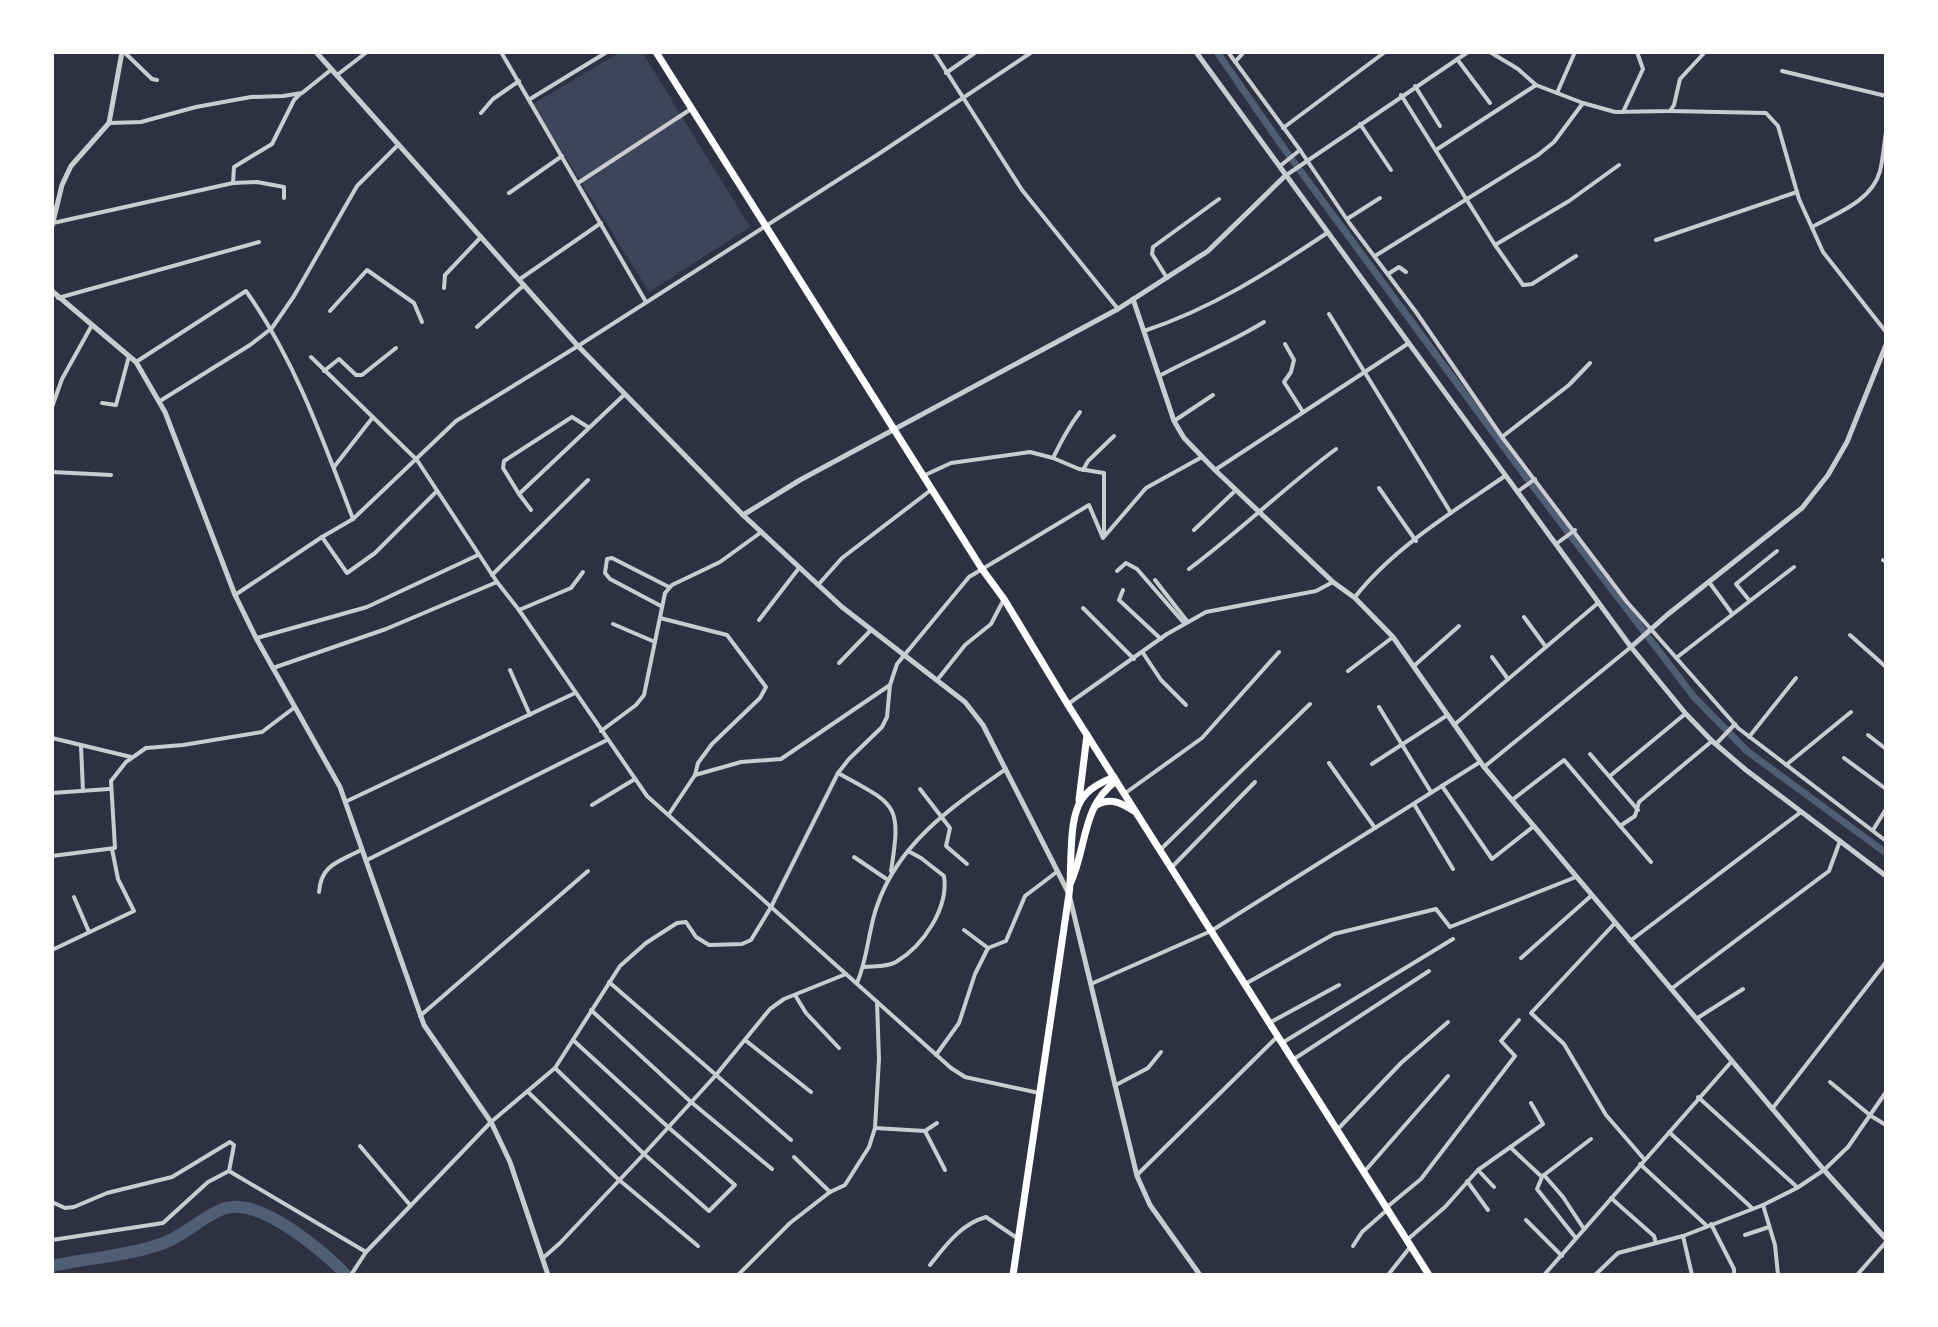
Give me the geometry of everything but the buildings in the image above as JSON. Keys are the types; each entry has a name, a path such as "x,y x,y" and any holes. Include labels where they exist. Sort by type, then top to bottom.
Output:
{"main road":[{"path":"656,52 763,226 1004,599 1429,1275"},
{"path":"1071,882 1069,861 1087,735"},
{"path":"1077,810 1087,793 1115,779"},
{"path":"1013,1275 1071,882 1079,864 1090,812 1115,779"},
{"path":"1090,812 1102,802 1111,800 1136,813"}],"street":[{"path":"123,52 152,79 157,80"},
{"path":"123,52 109,123 71,166 62,185 52,224 233,183 257,182 284,187 284,198"},
{"path":"316,52 578,346 760,533 818,585 965,702 983,725 1069,894 1137,1176 1152,1207 1200,1275"},
{"path":"233,183 234,167 272,144 294,100 367,52"},
{"path":"501,52 646,302"},
{"path":"530,99 607,52"},
{"path":"934,52 1022,190 1118,309"},
{"path":"946,73 976,52"},
{"path":"235,595 353,519 456,421 877,155 1032,52"},
{"path":"1196,52 1505,476 1558,543 1598,603 1686,714 1714,742 1886,876"},
{"path":"1228,52 1533,480 1649,630 1749,737 1886,841"},
{"path":"1235,63 1244,52"},
{"path":"1283,128 1385,52"},
{"path":"743,515 800,480 1118,309 1167,278 1208,251 1285,176 1468,52"},
{"path":"1557,93 1575,52"},
{"path":"1623,112 1643,69 1637,52"},
{"path":"1670,111 1680,79 1705,52"},
{"path":"1494,53 1536,85 1615,112 1766,113 1778,126 1797,192 1823,252 1886,332"},
{"path":"1457,59 1490,103"},
{"path":"1782,71 1886,96"},
{"path":"481,113 493,99 519,81"},
{"path":"1436,150 1536,85"},
{"path":"1415,86 1440,126"},
{"path":"109,123 141,122 223,102 302,93"},
{"path":"1401,95 1523,285 1532,284 1576,256"},
{"path":"1374,256 1538,155 1554,142 1583,103"},
{"path":"578,183 691,109"},
{"path":"1360,124 1391,170"},
{"path":"1812,227 1860,200 1875,183 1886,132"},
{"path":"160,401 272,328 294,296 357,186 398,145"},
{"path":"1279,166 1300,150"},
{"path":"509,193 562,156"},
{"path":"1495,245 1569,201 1619,165"},
{"path":"1656,240 1797,192"},
{"path":"1347,219 1380,198"},
{"path":"1167,278 1152,254 1153,247 1219,199"},
{"path":"477,327 522,282 601,223"},
{"path":"1144,331 1196,312 1236,292 1327,233"},
{"path":"444,288 445,275 481,237"},
{"path":"57,298 259,242"},
{"path":"1388,274 1399,267 1406,272"},
{"path":"330,311 367,270 414,303 422,322"},
{"path":"52,291 136,362 160,401 235,595 340,787 420,1016 432,1039 491,1122 510,1162 548,1275"},
{"path":"136,362 246,291 272,328 294,372 353,519"},
{"path":"1133,299 1174,421 1184,438 1393,637 1482,764 1886,1241 1857,1275"},
{"path":"1329,314 1451,513"},
{"path":"1158,376 1208,354 1264,322"},
{"path":"52,407 62,379 92,325"},
{"path":"1215,470 1409,343"},
{"path":"1285,344 1294,360 1284,382 1303,412"},
{"path":"1091,984 1211,931 1431,792 1482,764 1788,521 1817,490 1847,442 1886,345"},
{"path":"324,371 339,359 356,375 362,375 396,348"},
{"path":"102,403 116,405 129,356"},
{"path":"311,357 417,460 478,555 647,796 936,1055 965,1077 1041,1094"},
{"path":"1502,437 1569,385 1590,363"},
{"path":"519,494 625,394"},
{"path":"1174,421 1213,395"},
{"path":"1053,458 1065,431 1080,412"},
{"path":"334,467 373,417"},
{"path":"531,510 503,468 504,461 572,417 588,427"},
{"path":"1083,470 1114,436"},
{"path":"1189,569 1336,449"},
{"path":"923,477 951,463 1030,452 1083,470 1104,473 1103,538"},
{"path":"1103,538 1146,488 1202,457"},
{"path":"52,472 111,475"},
{"path":"1355,598 1370,578 1451,513 1505,476"},
{"path":"492,575 588,480"},
{"path":"1519,490 1533,480"},
{"path":"1379,488 1416,541"},
{"path":"818,585 842,558 931,490"},
{"path":"1194,530 1236,490"},
{"path":"322,537 347,573 375,553 437,491"},
{"path":"351,1275 364,1254 491,1122 555,1068 620,966 646,943 677,923 686,922 696,937 709,945 742,944 751,940 771,907 838,773 882,727 887,717 890,685 897,664 969,577 1089,505 1103,538"},
{"path":"1558,543 1574,531"},
{"path":"601,731 636,705 644,695 661,606 670,588 720,562 760,533"},
{"path":"1749,600 1736,584 1777,551"},
{"path":"256,638 367,607 478,555"},
{"path":"661,606 610,579 605,573 607,559 612,558 670,588"},
{"path":"1117,571 1126,563 1137,569 1186,622"},
{"path":"1676,658 1794,567"},
{"path":"759,620 799,568"},
{"path":"519,610 571,588 583,572"},
{"path":"1155,580 1186,622"},
{"path":"273,668 386,629 497,582"},
{"path":"1068,705 1186,622 1206,612 1316,591 1333,582"},
{"path":"1709,582 1732,613"},
{"path":"1123,590 1119,600 1161,639"},
{"path":"938,679 965,645 991,624 1004,599"},
{"path":"1454,726 1598,603"},
{"path":"1083,608 1134,659"},
{"path":"1524,617 1546,647"},
{"path":"660,618 727,635 766,687 760,698 712,744 669,814"},
{"path":"613,624 655,642"},
{"path":"1415,665 1459,626"},
{"path":"839,663 872,629"},
{"path":"1850,635 1886,667"},
{"path":"1348,671 1393,637"},
{"path":"1124,794 1202,738 1279,652"},
{"path":"1143,653 1161,680 1186,705"},
{"path":"1492,657 1508,679"},
{"path":"510,670 530,715"},
{"path":"1749,737 1796,678"},
{"path":"695,775 741,762 781,759 890,685"},
{"path":"345,802 576,693"},
{"path":"1160,850 1310,704"},
{"path":"52,950 134,911 118,879 112,849 115,848 110,789 111,781 132,757 146,748 262,732 296,706"},
{"path":"1379,707 1431,792"},
{"path":"1786,765 1851,712"},
{"path":"1610,776 1686,714"},
{"path":"1372,764 1446,716"},
{"path":"1620,826 1635,816 1639,802 1735,724"},
{"path":"1868,735 1886,749"},
{"path":"52,738 132,757"},
{"path":"367,860 607,740"},
{"path":"81,745 83,791"},
{"path":"1590,754 1638,810"},
{"path":"1844,758 1886,789"},
{"path":"1512,800 1564,760 1651,862"},
{"path":"1329,763 1375,828"},
{"path":"891,872 941,815 1006,769"},
{"path":"838,773 887,802 895,815 898,830 891,872 876,908 864,967 857,983"},
{"path":"592,805 635,779"},
{"path":"1171,868 1255,782"},
{"path":"1442,786 1492,859 1534,826"},
{"path":"52,793 110,789"},
{"path":"920,789 950,828 946,846 967,864"},
{"path":"1414,804 1453,869"},
{"path":"1872,831 1886,809"},
{"path":"1630,941 1801,811"},
{"path":"1671,989 1829,871 1840,840"},
{"path":"52,856 112,849"},
{"path":"319,892 320,878 325,870 363,849"},
{"path":"864,967 893,964 908,952 926,933 944,897 944,876 908,851"},
{"path":"854,857 888,880"},
{"path":"420,1016 588,871"},
{"path":"936,1055 959,1023 975,974 988,948 1006,941 1025,896 1058,871"},
{"path":"1245,984 1334,934 1436,909 1450,927 1577,877"},
{"path":"1521,958 1592,895"},
{"path":"74,897 90,932"},
{"path":"1615,923 1531,1013 1564,1044 1606,1115 1644,1159"},
{"path":"964,930 988,948"},
{"path":"1137,1176 1280,1040 1453,939"},
{"path":"1772,1109 1886,962"},
{"path":"1293,1060 1429,971"},
{"path":"542,1258 644,1154 716,1075 770,1009 784,999 846,974"},
{"path":"609,982 791,1140"},
{"path":"1270,1023 1339,985"},
{"path":"1696,1019 1743,989"},
{"path":"795,995 806,1013 839,1048"},
{"path":"738,1275 790,1223 830,1192 845,1185 869,1147 875,1128 879,1059 877,1002"},
{"path":"591,1010 691,1102 772,1169"},
{"path":"1353,1246 1362,1232 1421,1179 1515,1056 1501,1041 1519,1020"},
{"path":"1337,1130 1401,1063 1448,1022"},
{"path":"555,1068 644,1154 709,1211 735,1185 573,1040"},
{"path":"745,1040 811,1092"},
{"path":"1115,1085 1148,1068 1161,1052"},
{"path":"1544,1275 1732,1061"},
{"path":"1364,1172 1448,1076"},
{"path":"1830,1082 1886,1125"},
{"path":"528,1092 618,1179 698,1246"},
{"path":"1595,1275 1618,1253 1683,1236 1763,1205 1797,1188 1824,1170 1848,1147 1886,1092"},
{"path":"1698,1097 1797,1188"},
{"path":"1388,1275 1409,1243 1478,1170 1543,1124 1531,1103"},
{"path":"875,1128 925,1131 937,1123"},
{"path":"925,1131 945,1170"},
{"path":"1669,1132 1752,1208"},
{"path":"1576,1237 1537,1189 1543,1176 1591,1139"},
{"path":"52,1202 65,1208 74,1207 107,1193 172,1177 230,1142 234,1145 229,1171"},
{"path":"360,1146 410,1205"},
{"path":"1510,1147 1563,1197 1584,1229"},
{"path":"794,1157 830,1192"},
{"path":"1640,1164 1709,1225 1734,1269 1734,1275"},
{"path":"1478,1170 1494,1187"},
{"path":"229,1171 364,1254"},
{"path":"52,1240 163,1223 208,1182 229,1171"},
{"path":"1467,1181 1488,1210"},
{"path":"1611,1198 1654,1236 1656,1243"},
{"path":"1763,1205 1775,1245 1778,1275"},
{"path":"930,1265 952,1238 973,1221 986,1217 1019,1240"},
{"path":"1526,1220 1562,1256"},
{"path":"1745,1235 1769,1227"},
{"path":"1683,1236 1692,1275"},
{"path":"1550,1268 1557,1275"}],"shaded area":[{"path":"620,52 642,52 750,227 649,292 533,104"}],"waterway":[{"path":"1217,52 1285,150 1523,473 1694,697 1747,751 1886,853"},
{"path":"52,1266 161,1244 218,1211 240,1207 273,1218 323,1253 346,1275"}]}
